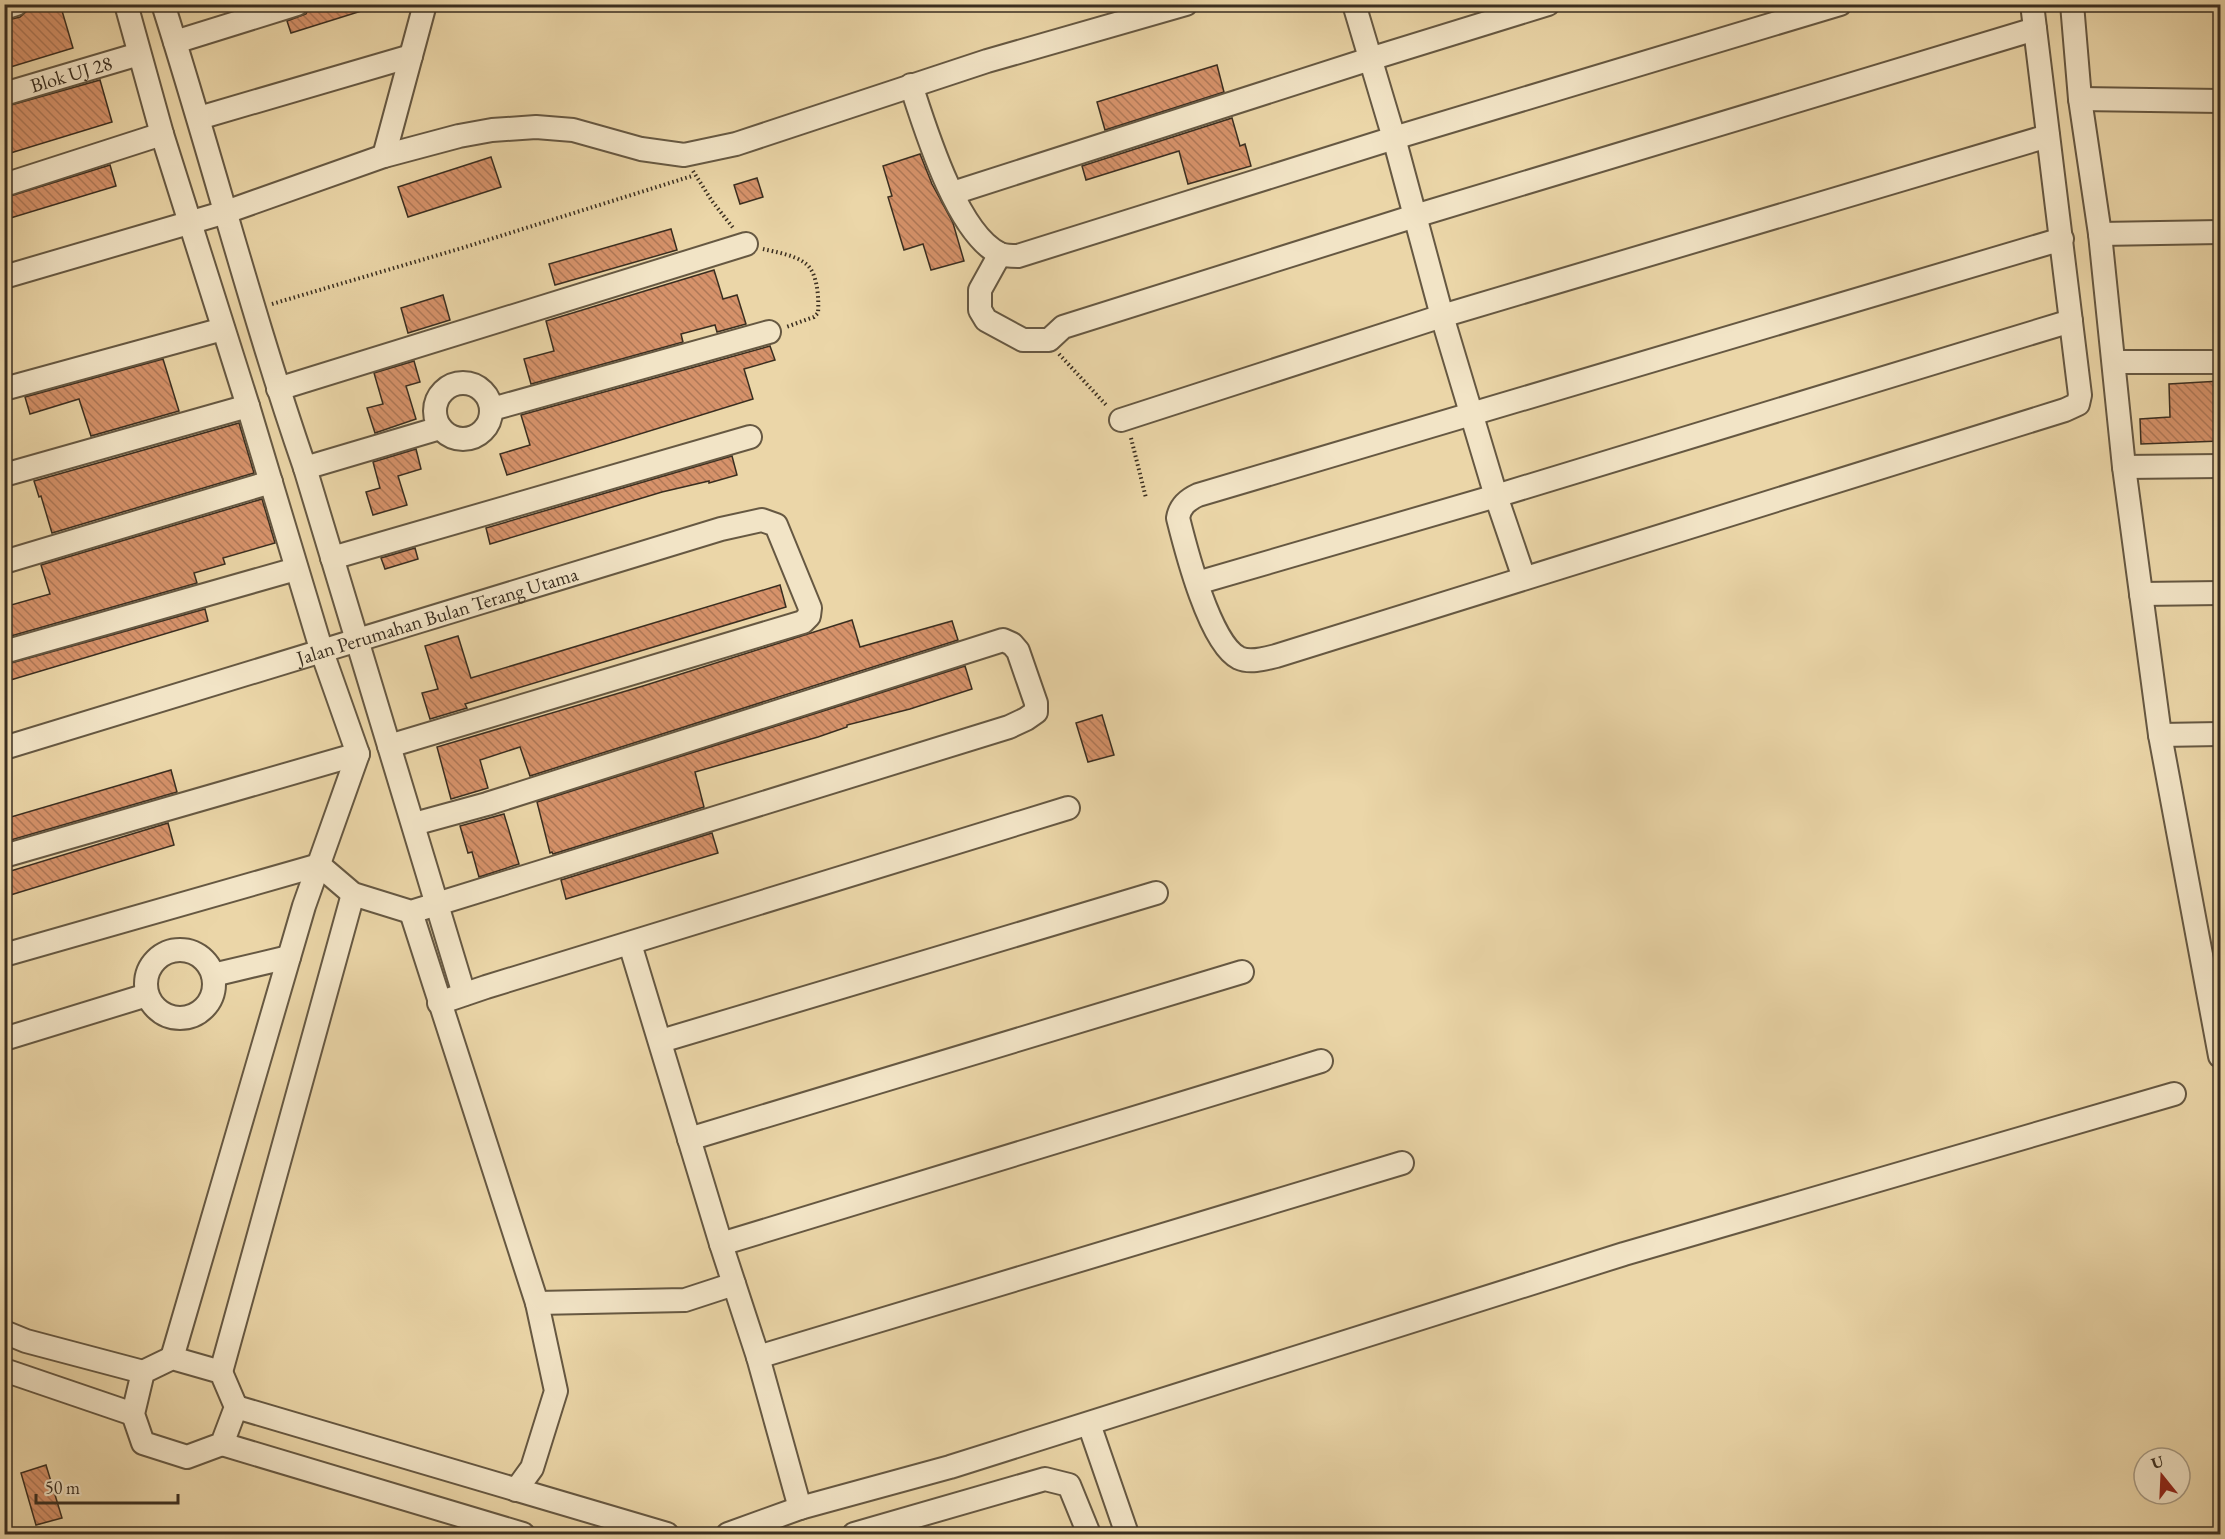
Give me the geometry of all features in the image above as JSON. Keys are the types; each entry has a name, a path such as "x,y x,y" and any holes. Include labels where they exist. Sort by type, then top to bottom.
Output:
{"street":[{"path":"4,8 16,4"},
{"path":"126,4 162,134 248,406 296,569 358,754 289,957 172,1358"},
{"path":"163,4 199,118 278,389 358,640 464,994"},
{"path":"175,42 297,4"},
{"path":"384,156 425,4"},
{"path":"4,277 226,212 384,156 492,130 536,128 573,130 641,149 684,155 736,144 822,117 911,85 1186,4"},
{"path":"1354,4 1471,415 1524,578"},
{"path":"953,193 1548,4"},
{"path":"911,85 922,121 967,221 978,235 1000,254 1018,256 1394,138 1840,4"},
{"path":"2032,4 2062,239 2080,400 2072,407 1276,656 1255,660 1238,658 1224,644 1212,621 1197,583 1178,518 1179,512 1190,499 1209,491 2062,239"},
{"path":"2072,4 2080,99 2100,234 2115,362 2124,467 2160,735 2219,1046"},
{"path":"1000,254 980,290 980,310 986,320 1023,340 1049,340 1063,327 1415,216 2035,29"},
{"name":"Blok UJ 28","path":"4,94 139,54"},
{"path":"199,118 411,56"},
{"path":"2080,99 2220,101"},
{"path":"4,185 162,134"},
{"path":"1121,420 1442,316 2048,136"},
{"path":"2100,234 2220,232"},
{"path":"278,389 746,244"},
{"path":"1197,583 1496,496 2071,321"},
{"path":"4,389 223,329"},
{"path":"492,409 769,332"},
{"path":"2115,362 2220,362"},
{"path":"461,382 476,385 487,395 492,409 489,423 479,434 465,439 451,437 440,428 434,414 437,399 447,388 461,382"},
{"path":"4,475 248,406"},
{"path":"305,468 440,428"},
{"path":"332,558 750,437"},
{"path":"2124,467 2220,466"},
{"path":"4,562 271,482"},
{"name":"Jalan Perumahan Bulan Terang Utama","path":"4,748 710,532 751,521 762,520 776,525 810,608 809,616 803,622 389,746"},
{"path":"4,652 296,569"},
{"path":"2141,594 2220,593"},
{"path":"320,865 353,894 411,912 1009,727 1036,712 1036,704 1016,647 1009,642 1000,641 487,804 414,824"},
{"path":"2160,735 2220,734"},
{"path":"4,856 358,754"},
{"path":"440,1003 1068,808"},
{"path":"4,955 320,865"},
{"path":"661,1041 1156,893"},
{"path":"222,1444 236,1407 221,1372 353,894"},
{"path":"411,912 537,1303 556,1391 531,1468 516,1490"},
{"path":"630,944 721,1244 758,1357 800,1508"},
{"path":"178,950 194,952 206,961 213,975 214,990 208,1004 197,1013 183,1018 168,1016 156,1008 147,995 146,980 151,965 163,954 178,950"},
{"path":"213,975 289,957"},
{"path":"689,1139 1242,972"},
{"path":"4,1039 147,995"},
{"path":"721,1244 1321,1060"},
{"path":"728,1534 800,1508 950,1467 1624,1254 2174,1094"},
{"path":"758,1357 1402,1163"},
{"path":"537,1303 685,1300 734,1284"},
{"path":"4,1332 37,1344 143,1372 172,1358 221,1372"},
{"path":"4,1370 133,1414"},
{"path":"143,1372 133,1414 143,1443 187,1457 222,1444 523,1534"},
{"path":"236,1407 667,1534"},
{"path":"1089,1424 1127,1534"},
{"path":"950,1467 962,1502"},
{"path":"854,1534 1045,1479 1069,1485 1089,1534"}],"path":[{"path":"254,309 462,248 695,175"}],"building":[{"path":"46,4 60,4 73,48 4,69 4,21 20,17 28,10"},
{"path":"370,4 371,8 291,33 287,21 306,14 310,5"},
{"path":"1217,65 1224,92 1105,130 1097,102"},
{"path":"100,80 112,122 4,155 4,107"},
{"path":"1232,118 1240,146 1245,144 1251,166 1188,184 1179,151 1086,180 1082,166"},
{"path":"920,154 932,184 953,223 964,261 931,270 923,244 904,250 888,197 892,196 883,166"},
{"path":"491,157 501,187 408,217 398,187"},
{"path":"110,165 116,186 4,220 4,198"},
{"path":"757,178 763,197 740,204 734,185"},
{"path":"671,229 677,250 555,285 549,264"},
{"path":"714,270 723,299 737,295 746,324 717,332 715,325 681,334 683,342 531,384 524,359 554,351 546,321"},
{"path":"443,295 450,320 408,333 401,308"},
{"path":"770,346 775,360 744,369 753,399 507,475 500,454 530,445 521,415"},
{"path":"163,359 179,411 91,436 79,399 30,414 25,397"},
{"path":"414,361 420,382 406,386 416,419 375,433 367,408 383,404 374,373"},
{"path":"2220,381 2220,441 2141,444 2140,419 2170,417 2169,384"},
{"path":"239,423 254,473 52,533 34,481"},
{"path":"416,449 421,469 398,476 407,505 373,515 366,492 380,488 373,462"},
{"path":"732,456 737,475 662,492 490,544 486,528"},
{"path":"262,499 275,543 223,558 225,564 194,573 197,583 4,638 4,607 50,594 41,565"},
{"path":"415,548 418,559 385,569 381,558"},
{"path":"780,585 786,607 465,704 467,708 430,719 422,693 438,689 425,646 458,636 471,678"},
{"path":"205,609 208,621 4,682 4,665"},
{"path":"852,620 860,647 952,621 958,640 530,776 520,747 480,760 488,788 451,799 437,747 643,686"},
{"path":"965,666 972,689 695,772 704,807 553,854 550,853 537,802"},
{"path":"1102,715 1114,755 1088,762 1076,723"},
{"path":"171,770 177,792 4,842 4,819"},
{"path":"504,814 519,864 479,877 472,852 468,853 460,826"},
{"path":"168,823 174,845 4,897 4,873"},
{"path":"712,833 718,853 566,899 561,880"},
{"path":"46,1465 62,1518 36,1525 21,1473"}]}
